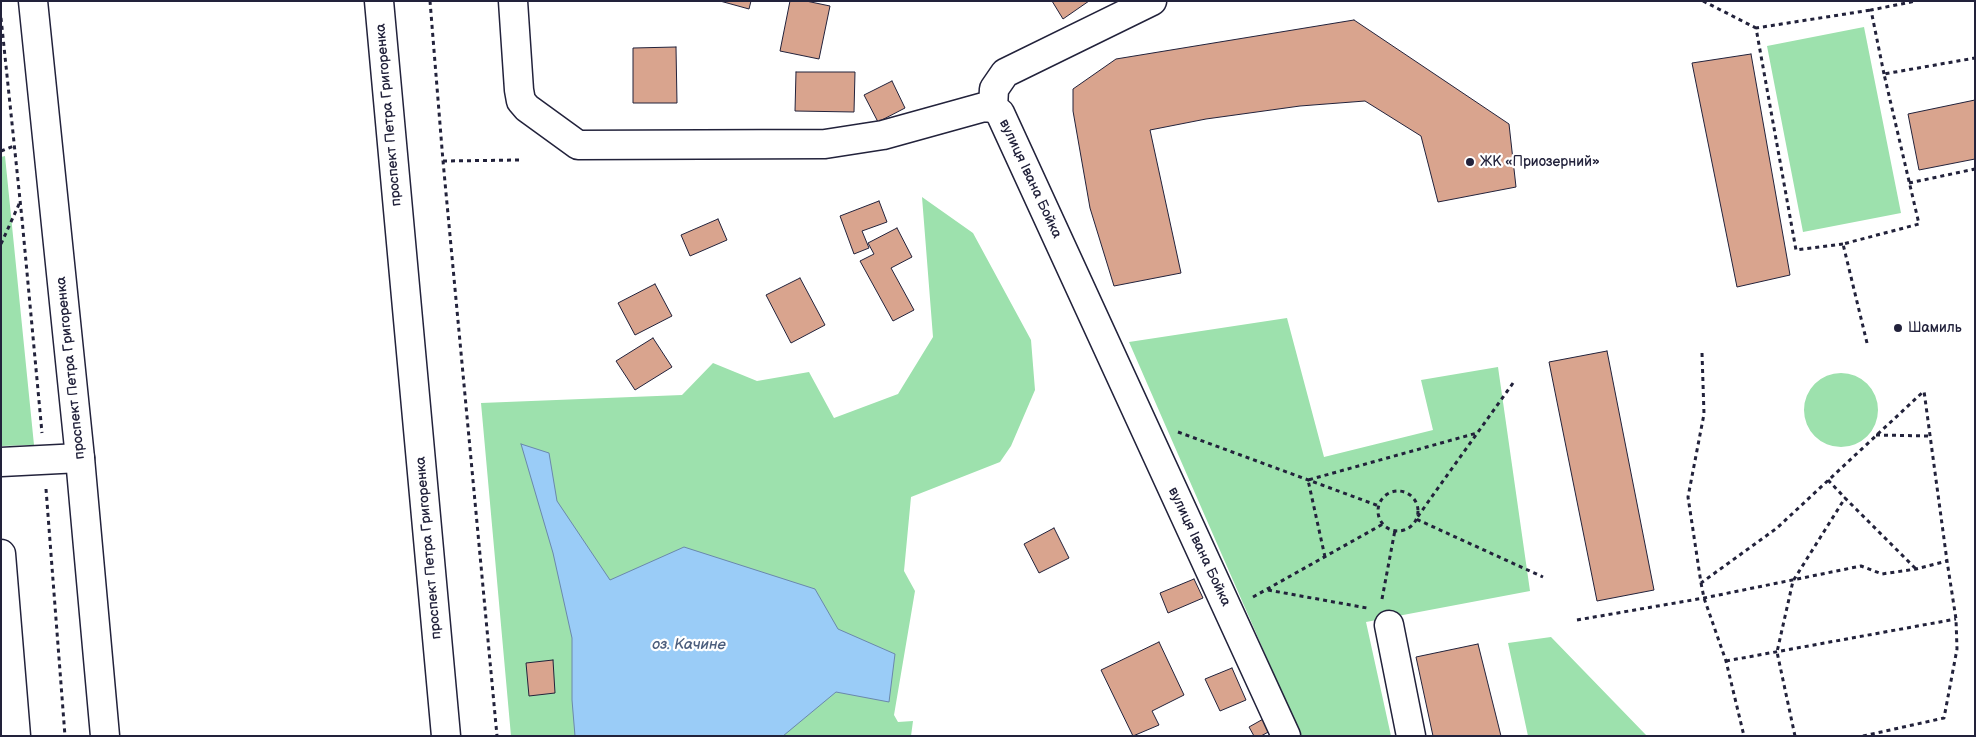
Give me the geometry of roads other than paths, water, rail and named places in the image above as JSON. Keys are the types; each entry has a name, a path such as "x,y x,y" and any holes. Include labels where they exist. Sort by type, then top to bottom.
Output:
{"main road":[{"name":"проспект Петра Григоренка","path":"33,1 80,458 105,736"},
{"name":"проспект Петра Григоренка","path":"379,1 446,736"},
{"name":"вулиця Івана Бойка","path":"514,1 521,101 527,108 578,146 824,144 883,135 984,107 992,108 1000,113 1286,736"},
{"path":"992,108 994,89 1005,72 1152,1"},
{"path":"1,462 80,458"},
{"path":"1,554 16,736"},
{"path":"1384,618 1411,736"}],"water":[{"name":"оз. Качине","path":"521,444 549,453 557,501 610,580 684,547 815,589 838,629 895,654 889,702 836,692 783,736 575,736 572,700 572,638 553,553"}],"place":[{"name":"ЖК «Приозерний»","path":"1470,162"},
{"name":"Шамиль","path":"1898,328"}]}
